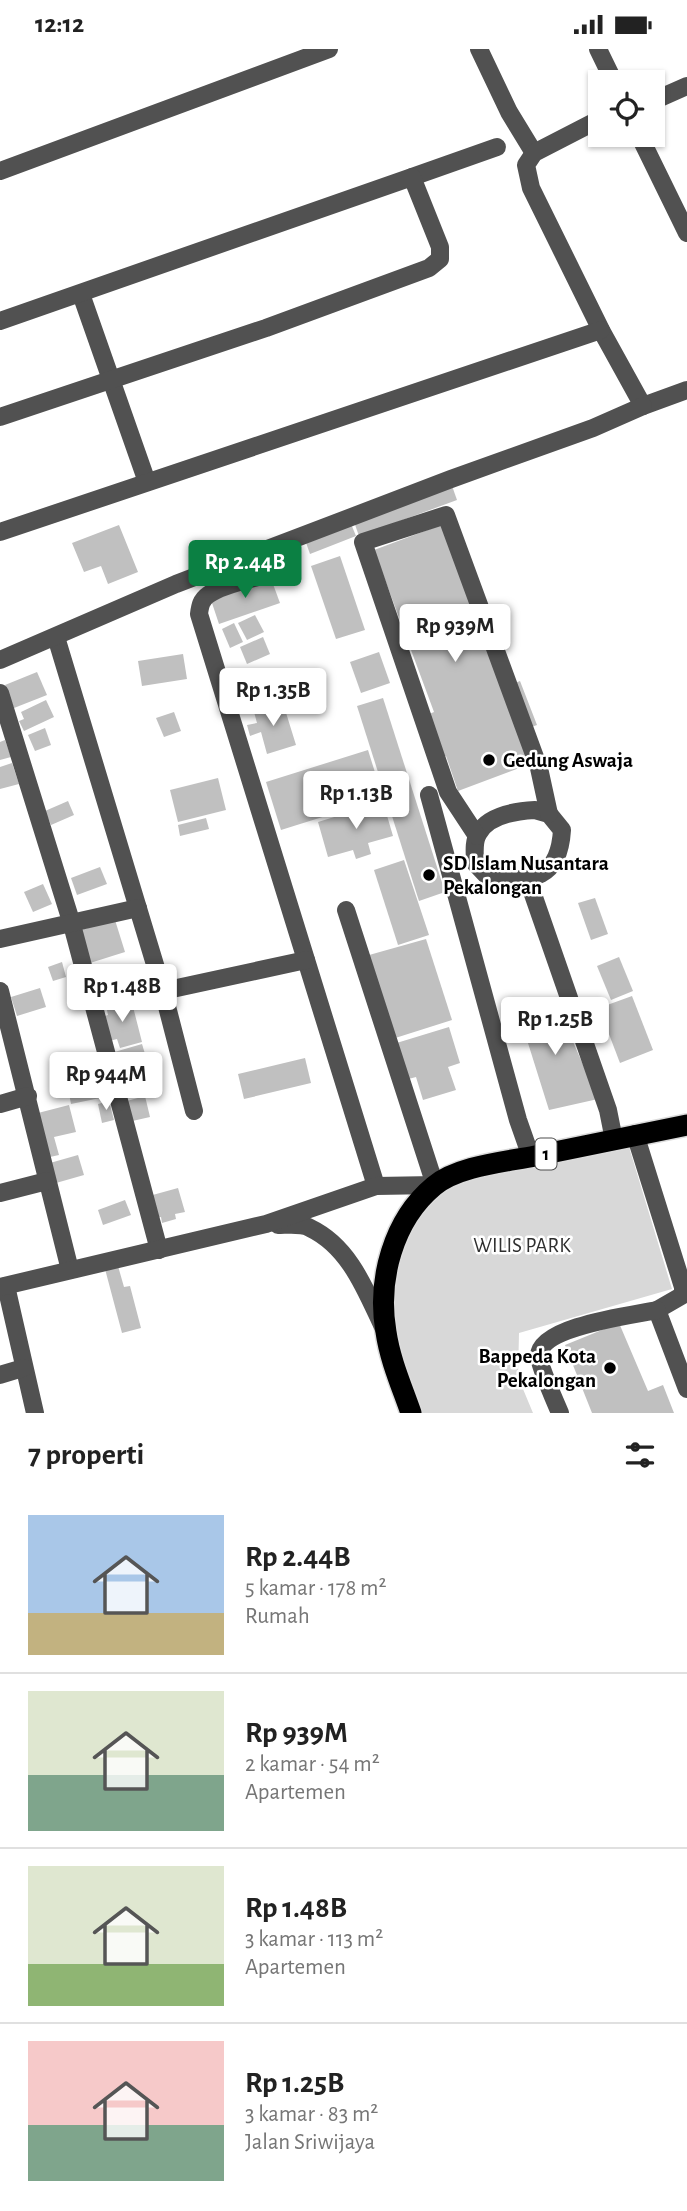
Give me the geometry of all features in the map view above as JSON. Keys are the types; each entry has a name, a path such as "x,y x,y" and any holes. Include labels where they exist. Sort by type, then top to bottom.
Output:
{"highway":[{"name":"1","path":"411,1413 394,1366 386,1332 383,1300 392,1248 404,1223 435,1185 455,1174 498,1162 687,1125"}],"street":[{"path":"0,171 329,49"},
{"path":"479,49 509,112 534,153"},
{"path":"598,49 608,70"},
{"path":"665,96 687,86"},
{"path":"588,124 534,153 526,165 531,188 601,330 643,406"},
{"path":"0,321 497,147"},
{"path":"645,147 687,233"},
{"path":"0,417 266,328 429,268 440,259 440,247 412,177"},
{"path":"82,294 147,482"},
{"path":"0,532 601,330"},
{"path":"0,660 176,584 593,428 687,390"},
{"path":"477,836 447,792 363,542 446,515 539,768 549,814 562,830 561,848 554,865 528,880 491,880 475,863 477,836 483,827 510,811 535,810 549,814"},
{"path":"288,570 256,577 208,595 200,603 199,614 376,1186"},
{"path":"56,637 163,991 194,1111"},
{"path":"0,693 71,921 159,1251"},
{"path":"429,795 514,1107 531,1157"},
{"path":"528,880 608,1110 625,1137 683,1295 657,1310 575,1327 555,1336 542,1347 538,1356 560,1413"},
{"path":"0,939 138,908"},
{"path":"35,1413 3,1287 266,1224 376,1186 435,1185 346,910"},
{"path":"163,991 306,960"},
{"path":"0,991 70,1270"},
{"path":"0,1104 28,1096"},
{"path":"0,1193 47,1181"},
{"path":"266,1224 308,1226 331,1242 354,1268 386,1332"},
{"path":"657,1310 687,1389"},
{"path":"0,1375 23,1368"}],"green space":[{"name":"WILIS PARK","path":"629,1147 672,1289 519,1333 518,1377 533,1413 413,1413 384,1300 419,1204 498,1164"}],"building":[{"path":"451,483 457,500 359,536 353,519"},
{"path":"349,519 356,536 310,554 304,537"},
{"path":"119,525 138,572 108,584 101,566 84,572 72,543"},
{"path":"441,525 502,688 520,681 537,725 520,731 533,763 458,791 446,756 432,761 417,719 434,712 374,550"},
{"path":"340,556 365,630 336,639 311,566"},
{"path":"270,576 280,603 219,624 210,597"},
{"path":"255,615 264,632 247,640 238,623"},
{"path":"234,623 243,642 230,648 222,629"},
{"path":"263,637 270,654 247,664 240,647"},
{"path":"379,652 390,683 361,693 350,662"},
{"path":"183,654 187,679 142,686 138,661"},
{"path":"37,672 47,695 14,708 5,685"},
{"path":"275,678 281,700 255,708 249,685"},
{"path":"383,698 445,892 419,901 357,706"},
{"path":"46,700 54,717 24,731 19,721 24,719 21,712"},
{"path":"283,703 296,745 267,754 261,732 250,736 247,725 257,723 254,712"},
{"path":"174,712 181,731 164,737 156,718"},
{"path":"45,728 51,745 35,751 28,735"},
{"path":"5,740 11,757 0,760 0,742"},
{"path":"368,750 383,798 281,830 266,782"},
{"path":"12,763 19,784 0,789 0,767"},
{"path":"218,778 226,810 178,822 170,790"},
{"path":"68,801 74,815 51,825 45,811"},
{"path":"383,802 393,836 368,843 371,854 356,859 353,850 328,857 318,822"},
{"path":"206,818 209,829 180,836 178,825"},
{"path":"404,860 429,935 398,945 374,870"},
{"path":"100,867 107,884 77,895 71,878"},
{"path":"43,884 52,904 33,912 24,892"},
{"path":"595,898 608,934 591,940 578,903"},
{"path":"115,920 125,952 90,963 81,930"},
{"path":"426,939 452,1020 389,1040 362,957"},
{"path":"619,957 633,991 611,1000 597,966"},
{"path":"62,962 66,977 53,981 48,967"},
{"path":"40,988 46,1007 17,1016 11,997"},
{"path":"632,996 653,1050 620,1063 599,1008"},
{"path":"549,997 559,1028 567,1028 598,1099 549,1110 517,1008"},
{"path":"131,999 142,1042 120,1048 117,1039 109,1041 102,1017 108,1015 106,1005"},
{"path":"449,1027 460,1063 448,1067 456,1090 423,1100 416,1077 401,1081 390,1045"},
{"path":"142,1044 149,1067 119,1076 111,1053"},
{"path":"305,1058 311,1083 244,1099 238,1074"},
{"path":"100,1071 105,1097 71,1104 66,1078"},
{"path":"145,1096 150,1117 128,1122 123,1102"},
{"path":"109,1101 114,1120 102,1123 98,1104"},
{"path":"69,1105 76,1132 54,1137 59,1155 50,1157 38,1113"},
{"path":"78,1155 84,1175 56,1183 50,1163"},
{"path":"178,1188 185,1212 175,1214 176,1219 162,1223 161,1217 155,1218 149,1196"},
{"path":"125,1200 131,1215 103,1225 98,1210"},
{"path":"118,1266 124,1287 130,1286 141,1328 122,1333 105,1269"},
{"path":"619,1323 648,1391 663,1385 674,1413 592,1413 565,1345"}],"place":[{"name":"Gedung Aswaja","path":"489,760"},
{"name":"SD Islam Nusantara Pekalongan","path":"429,875"},
{"name":"Bappeda Kota Pekalongan","path":"610,1368"}]}
